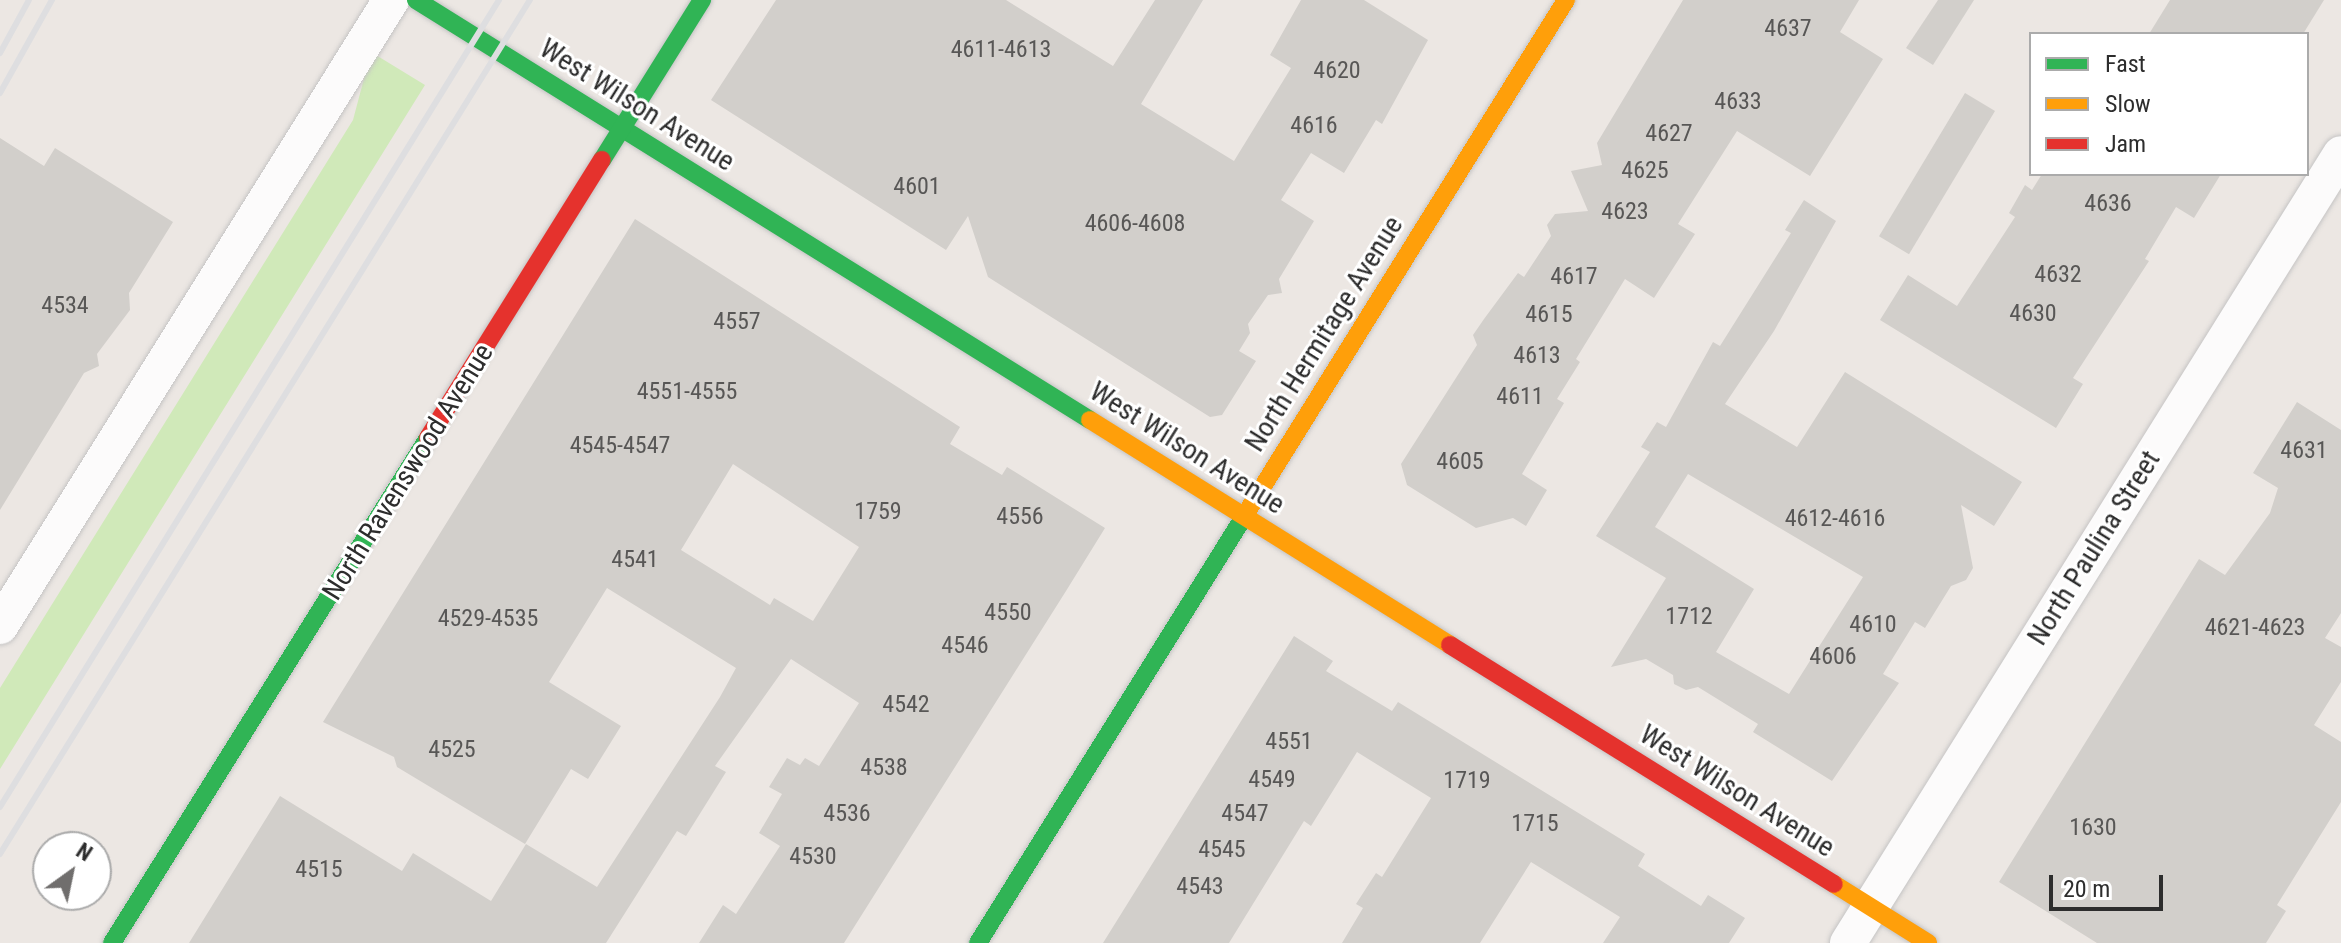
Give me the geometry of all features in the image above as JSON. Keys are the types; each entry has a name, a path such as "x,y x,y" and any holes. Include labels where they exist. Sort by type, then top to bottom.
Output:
{"street":[{"path":"0,626 391,0"},
{"name":"West Wilson Avenue","path":"416,0 1928,943"},
{"name":"North Ravenswood Avenue","path":"112,943 702,0"},
{"name":"North Hermitage Avenue","path":"978,943 1566,0"},
{"name":"North Paulina Street","path":"1848,943 2341,154"}],"green space":[{"path":"371,52 425,85 0,769 0,688 353,120"}],"building":[{"path":"776,0 1006,0 1113,66 1155,0 1203,0 1141,104 1234,161 1291,68 1270,55 1301,0 1364,0 1428,40 1382,124 1376,120 1344,173 1311,153 1281,200 1314,221 1279,279 1282,293 1268,295 1248,324 1250,333 1239,351 1256,361 1222,415 1210,417 988,277 968,216 946,250 711,100"},
{"path":"1683,0 1859,0 1840,32 1883,59 1810,176 1737,131 1678,224 1695,234 1654,298 1625,279 1576,359 1580,362 1557,399 1564,403 1522,474 1547,490 1526,526 1513,518 1476,528 1407,485 1401,464 1477,345 1473,335 1518,273 1524,277 1551,236 1547,225 1555,214 1588,211 1571,171 1602,165 1597,143"},
{"path":"1938,0 1974,0 1933,65 1906,48"},
{"path":"2170,0 2324,0 2304,32 2150,32"},
{"path":"1965,93 1995,111 1909,254 1879,236"},
{"path":"0,138 44,166 55,148 173,222 129,293 130,310 97,354 99,366 84,373 0,510"},
{"path":"2041,176 2220,176 2194,218 2176,207 2145,259 2149,261 2073,378 2083,384 2056,428 1880,320 1908,275 1957,306 2015,217 2009,213 2025,185 2032,190"},
{"path":"1804,200 1836,221 1774,331 1725,404 1797,447 1845,372 2022,482 1994,526 1961,505 1973,568 1966,580 1951,586 1925,628 1915,622 1883,674 1899,683 1832,781 1753,732 1758,724 1698,687 1686,690 1674,684 1673,675 1646,659 1611,667 1666,578 1596,536 1650,452 1641,447 1657,422 1666,427 1713,342 1720,346 1791,233 1785,230","holes":["1688,474 1863,577 1789,694 1716,652 1754,589 1655,527"]},
{"path":"635,219 960,427 950,444 1002,475 1007,467 1105,528 844,943 699,943 723,905 736,914 780,846 759,833 782,794 769,787 787,758 800,765 805,758 819,766 859,703 791,659 715,766 726,772 686,836 677,831 606,943 189,943 280,796 402,871 413,853 491,901 526,844 597,887 736,668 607,588 549,682 621,726 588,779 571,769 525,844 397,767 394,757 323,722","holes":["733,464 859,547 813,621 774,598 770,605 681,550"]},
{"path":"2297,402 2341,430 2341,613 2325,638 2341,647 2341,682 2314,725 2341,742 2341,802 2277,905 2286,911 2266,943 2097,943 1999,882 2199,559 2225,575 2270,513 2278,488 2253,473"},
{"path":"1294,636 1333,661 1326,671 1392,711 1398,702 1645,854 1638,866 1701,906 1708,895 1745,918 1729,943 1603,943 1620,917 1531,862 1480,943 1342,943 1363,908 1356,904 1376,873 1382,877 1431,798 1357,752 1311,826 1304,821 1229,943 1103,943"}],"railway":[{"path":"0,53 29,0"},
{"path":"0,93 52,0"},
{"path":"0,807 499,0"},
{"path":"0,854 530,0"}],"traffic: fast":[{"path":"416,0 1090,420"},
{"path":"602,160 702,0"},
{"path":"112,943 428,438"},
{"path":"978,943 1245,515"}],"traffic: slow":[{"path":"1245,515 1566,0"},
{"path":"1090,420 1450,645"},
{"path":"1834,884 1928,943"}],"traffic: jam":[{"path":"428,438 602,160"},
{"path":"1450,645 1834,884"}]}
